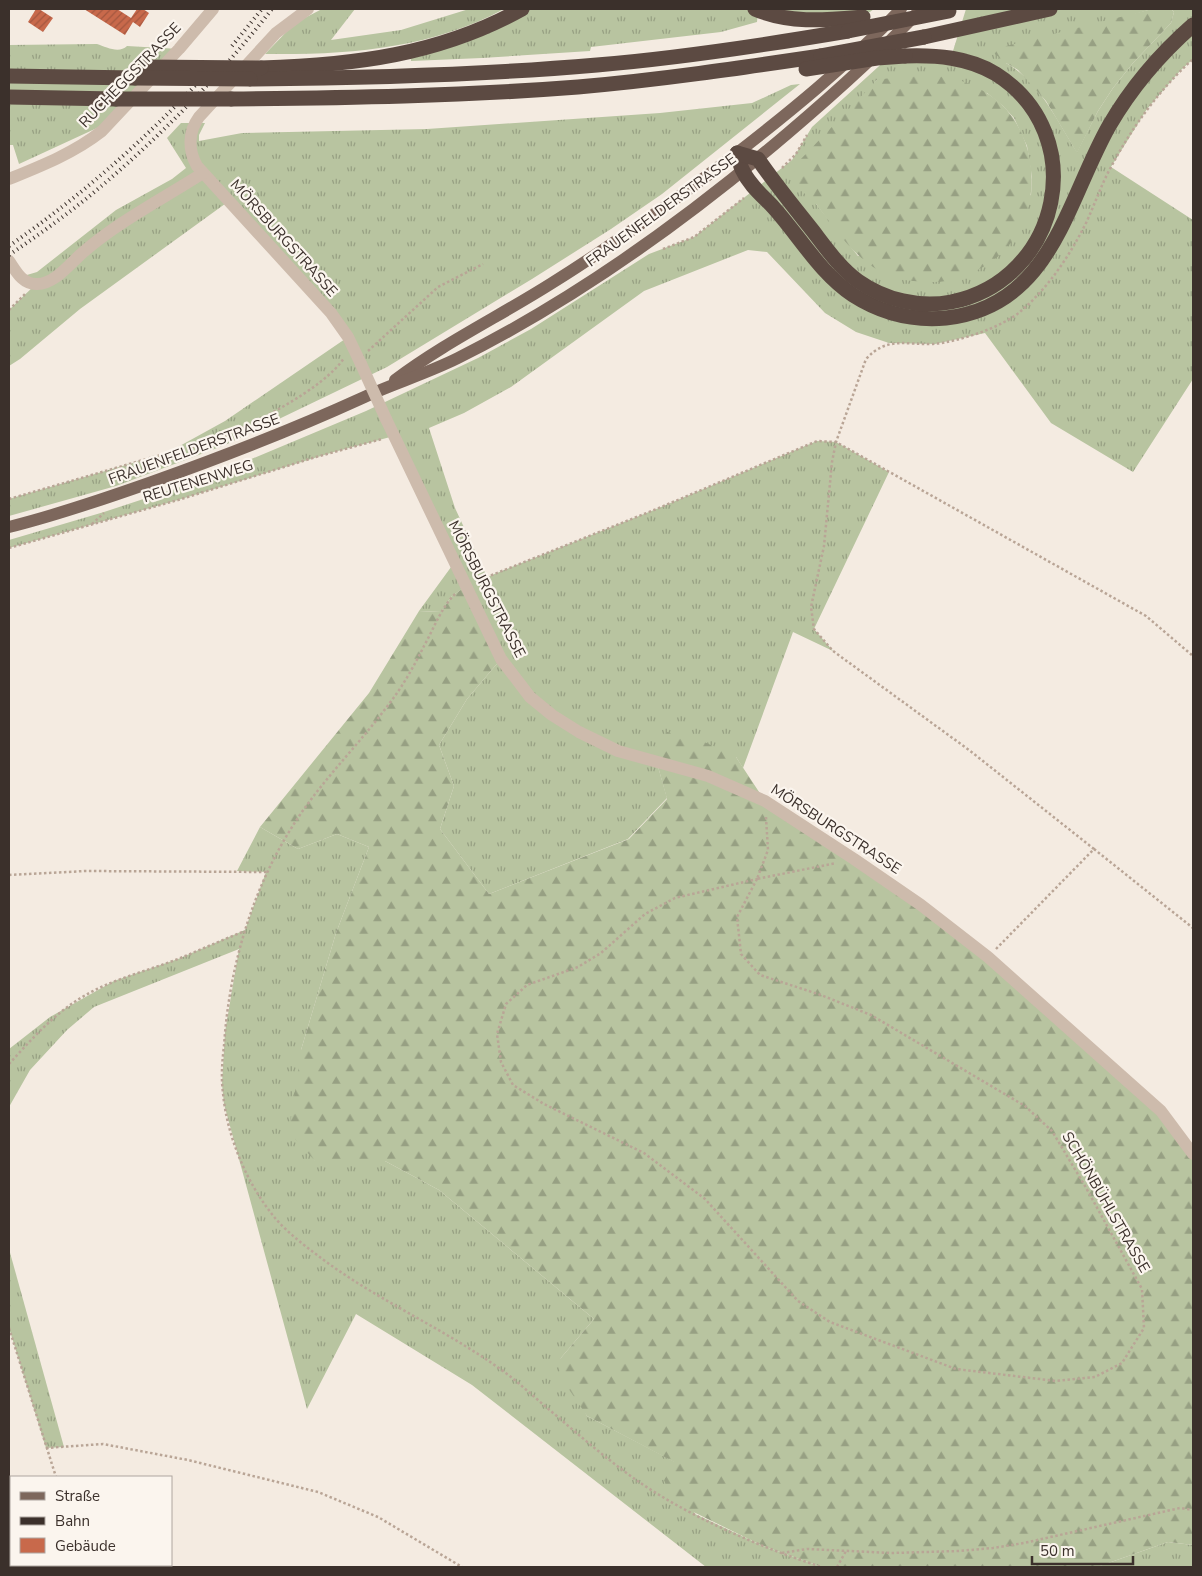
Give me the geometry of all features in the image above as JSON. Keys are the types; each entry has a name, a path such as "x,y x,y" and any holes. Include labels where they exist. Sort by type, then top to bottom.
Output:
{"highway":[{"path":"256,74 346,63 410,52 466,36 522,9"},
{"path":"755,9 777,16 801,20 955,10"},
{"path":"9,96 116,99 358,98 470,94 588,86 728,70 821,56 924,37 1050,9"},
{"path":"9,76 95,78 140,73 462,74 588,65 699,54 848,31 955,10"},
{"path":"737,153 743,171 755,190 774,208 830,276 857,298 886,312 910,317 940,318 969,313 995,302 1011,292 1039,265 1059,234 1096,152 1119,109 1146,73 1193,25"},
{"path":"728,70 806,69 877,58 934,56 958,59 988,70 1002,79 1021,96 1034,112 1042,128 1050,152 1053,175 1052,202 1040,237 1027,257 1014,271 998,283 973,296 938,304 909,302 877,292 858,281 841,265 758,159 737,153"}],"main road":[{"name":"FRAUENFELDERSTRASSE","path":"385,388 420,361 552,283 660,212 737,153 828,78 875,36 901,9"},
{"name":"FRAUENFELDERSTRASSE","path":"9,527 88,504 293,430 385,388 444,365 547,310 644,246 758,159 841,88 921,9"}],"street":[{"name":"RUCHEGGSTRASSE","path":"9,179 67,153 102,131 214,9"},
{"name":"MÖRSBURGSTRASSE","path":"308,9 276,33 195,122 190,136 193,160 331,313 348,337 501,659 530,697 552,715 579,732 618,751 708,776 765,801 921,905 988,957 1161,1111 1193,1154"},
{"path":"10,263 22,280 36,284 46,282 54,278 110,230 203,173"}],"path":[{"path":"360,361 438,288 483,264"},
{"path":"9,310 36,284"},
{"path":"209,443 242,428 298,397 329,375 341,363"},
{"name":"REUTENENWEG","path":"9,548 186,497 325,454 394,436"},
{"path":"9,499 167,453 234,438"},
{"path":"822,1567 782,1553 695,1514 634,1479 583,1439 511,1377 469,1349 340,1272 313,1252 276,1219 255,1189 239,1154 227,1118 223,1094 226,1017 244,930 267,872 283,841 304,808 389,704 418,659 444,607 451,598 466,586 654,510 817,441 836,442 1146,616 1193,656"},
{"path":"836,442 832,462 824,546 811,607 814,629 833,651 969,750 1193,928"},
{"name":"SCHÖNBÜHLSTRASSE","path":"765,801 768,850 758,879 737,917 741,954 760,975 821,995 871,1015 1025,1106 1052,1131 1142,1289 1144,1328 1122,1363 1095,1377 1056,1381 956,1370 830,1322 798,1301 705,1199 644,1153 544,1104 514,1085 500,1062 498,1034 506,1004 527,985 578,967 601,953 645,914 675,898 758,879 854,859"},
{"path":"988,957 1094,849"},
{"path":"9,875 86,871 267,872"},
{"path":"9,1064 27,1044 60,1014 77,1000 96,989 178,959 244,930"},
{"path":"9,1328 56,1476"},
{"path":"46,1448 103,1444 188,1460 318,1492 378,1517 462,1567"},
{"path":"782,1553 807,1548 892,1553 992,1548 1180,1508 1193,1510"},
{"path":"837,1567 846,1551"}],"green space":[{"path":"322,9 355,9 331,40 401,30 469,9 504,9 447,33 388,47 327,53 265,54 295,23"},
{"path":"522,9 874,9 863,17 758,11 757,22 721,32 591,47 590,51 411,61 410,52"},
{"path":"966,9 1152,9 1006,63 1018,71 1038,91 1077,152 1098,111 1113,88 1133,63 1171,23 1174,12 1171,9 1193,9 1193,59 1147,109 1111,167 1193,220 1193,379 1133,472 1051,423 985,333 935,344 889,343 856,332 825,313 767,252 748,250 644,291 511,387 464,413 429,428 455,508 487,577 654,510 817,441 836,442 889,472 814,629 833,651 793,632 743,768 736,757 657,763 667,798 628,839 489,894 440,829 454,786 439,745 467,699 501,659 466,586 451,597 441,612 419,611 454,563 394,436 9,548 9,540 104,512 186,485 237,465 366,411 478,358 531,329 649,254 694,237 792,160 812,127 889,57 953,51","holes":["877,80 987,93 1014,118 1027,146 1032,177 1031,195 858,256 816,204 867,92"]},
{"path":"1152,9 1171,9 1174,12 1171,23 1133,63 1113,88 1098,111 1077,153 1046,101 1018,70 990,50"},
{"path":"97,44 116,50 127,46 179,49 110,122 19,164 13,145 9,145 9,45"},
{"path":"931,76 951,78 986,92 1001,104 1013,118 1023,137 1030,157 1032,179 1030,200 1024,220 1014,238 1001,254 983,267 957,279 936,282 911,281 893,277 871,266 853,250 816,204 810,200 794,181 795,170 800,160 877,80 897,77"},
{"path":"800,84 662,194 611,229 387,367 225,445 116,486 9,516 9,499 167,453 225,421 348,337 229,201 80,309 9,366 9,310 35,285 20,277 37,272 116,210 172,179 186,168 167,138 181,123 205,123 199,135 199,141 242,133 427,129 660,113 752,103 791,85"},
{"path":"466,586 501,659 467,699 439,745 454,786 440,829 489,894 629,839 667,799 655,749 667,732 698,739 736,757 765,801 921,905 1161,1111 1193,1154 1193,1545 1168,1542 1097,1567 822,1567 763,1546 673,1502 664,1480 674,1462 587,1416 560,1376 560,1359 594,1319 439,1190 385,1161 315,1161 289,1132 301,1050 336,933 369,847 337,834 298,849 260,827 369,693 419,611 441,612 451,597"},
{"path":"260,827 298,849 337,834 369,847 336,933 301,1050 315,1161 385,1161 439,1190 594,1319 560,1359 587,1416 675,1462 695,1514 763,1546 822,1567 706,1567 472,1385 356,1314 307,1409 224,1104 222,1084 225,1032 239,949 94,1007 67,1030 30,1070 9,1107 9,1049 50,1017 114,981 178,959 245,930 266,872 237,871"},
{"path":"9,1249 64,1447 46,1448 9,1328"},
{"path":"1168,1542 1193,1545 1193,1567 1097,1567"}],"building":[{"path":"36,9 53,18 43,32 28,22"},
{"path":"84,9 117,9 131,18 137,9 143,9 149,13 140,27 133,22 125,35"}],"railway":[{"path":"232,46 262,9"},
{"path":"9,255 82,202 141,151 209,83 272,9"},
{"path":"9,246 65,205 117,161 143,138 215,64"}]}
